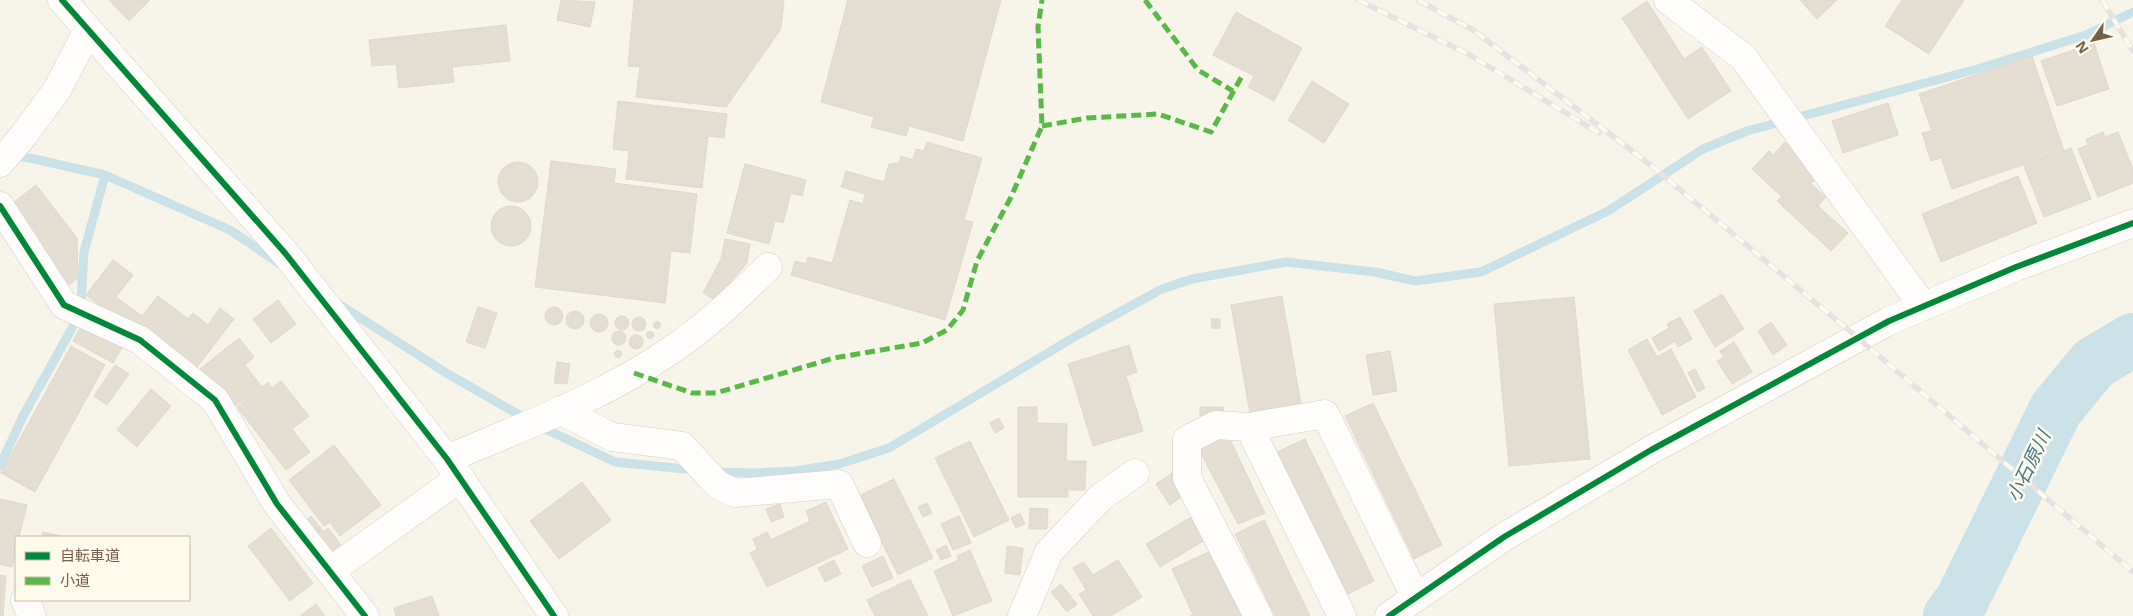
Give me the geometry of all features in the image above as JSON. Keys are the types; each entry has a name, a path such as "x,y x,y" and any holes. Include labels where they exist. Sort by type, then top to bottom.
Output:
{"street":[{"path":"62,0 285,253 454,468 554,616"},
{"path":"1668,0 1743,57 1923,306"},
{"path":"0,163 23,136 56,90 88,30"},
{"path":"0,206 64,305 140,340 215,400 277,504 365,616"},
{"path":"1389,616 1415,596 1504,537 1651,450 1889,321 2016,267 2133,223"},
{"path":"330,571 454,468 507,434 634,374 670,351 722,312 768,267"},
{"path":"560,410 612,437 682,446 718,484 735,494 839,484 867,543"},
{"path":"1258,616 1188,478 1187,440 1216,425 1250,427 1325,414 1415,596"},
{"path":"1250,427 1342,616"},
{"path":"1022,616 1049,552 1101,497 1135,473"},
{"path":"25,601 32,616"}],"building":[{"path":"109,0 150,0 129,21"},
{"path":"561,0 595,2 590,27 557,20"},
{"path":"634,0 784,0 781,29 726,107 636,97 640,67 628,66"},
{"path":"848,0 1001,0 963,141 909,126 906,136 871,127 874,117 821,102"},
{"path":"1800,0 1837,0 1817,19"},
{"path":"1902,0 1964,0 1929,54 1885,26"},
{"path":"1647,1 1684,59 1702,47 1731,91 1688,119 1622,18"},
{"path":"1236,12 1302,48 1274,101 1248,87 1254,76 1213,55"},
{"path":"506,25 510,61 452,67 454,82 399,88 396,64 372,66 369,40"},
{"path":"2094,43 2109,89 2057,106 2041,61"},
{"path":"2032,56 2064,151 1952,189 1941,158 1931,161 1922,133 1932,131 1919,94"},
{"path":"1312,81 1349,104 1324,143 1288,120"},
{"path":"618,101 727,114 724,138 708,136 702,188 626,179 629,151 613,149"},
{"path":"1888,103 1898,135 1843,153 1832,121"},
{"path":"2103,132 2105,137 2118,132 2133,169 2133,183 2098,197 2078,149 2088,145 2086,139"},
{"path":"927,142 982,158 964,220 973,222 945,320 791,275 795,261 806,264 808,257 832,263 850,200 863,204 865,194 841,187 846,171 884,182 889,164 899,163 901,156 913,160 916,149 924,151"},
{"path":"1785,142 1820,174 1811,184 1826,197 1818,206 1848,233 1831,251 1777,201 1782,197 1752,169 1769,151 1773,155"},
{"path":"2071,148 2091,199 2044,217 2024,166"},
{"path":"551,161 616,169 614,183 697,194 690,253 671,251 665,303 535,287"},
{"path":"518,162 532,168 538,182 532,196 518,202 504,196 498,182 504,168"},
{"path":"745,164 806,180 802,196 791,193 783,223 775,221 769,244 727,233"},
{"path":"2018,176 2037,223 1941,262 1922,214"},
{"path":"36,185 77,238 78,278 66,287 9,206"},
{"path":"511,206 525,212 531,226 525,240 511,246 497,240 491,226 497,212"},
{"path":"725,239 750,244 747,263 715,300 703,293 721,259"},
{"path":"113,260 133,275 116,297 142,316 158,296 188,319 193,313 208,325 220,308 234,319 191,375 86,295"},
{"path":"1722,294 1744,329 1715,347 1694,311"},
{"path":"1282,296 1301,404 1250,413 1231,305"},
{"path":"1574,297 1590,459 1509,466 1494,304"},
{"path":"278,300 296,324 271,343 253,319"},
{"path":"478,307 497,313 485,348 466,342"},
{"path":"554,307 560,310 563,316 560,322 554,325 548,322 545,316 548,310"},
{"path":"575,311 581,314 584,320 581,326 575,329 569,326 566,320 569,314"},
{"path":"599,314 605,317 608,323 605,329 599,332 593,329 590,323 593,317"},
{"path":"622,316 627,318 629,323 627,328 622,330 617,328 615,323 617,318"},
{"path":"639,317 644,319 646,324 644,329 639,331 634,329 632,324 634,319"},
{"path":"1680,317 1692,339 1678,347 1675,341 1659,351 1652,338 1669,328 1667,324"},
{"path":"1211,319 1220,319 1220,328 1212,328"},
{"path":"84,321 124,344 113,363 73,341"},
{"path":"657,321 661,325 657,329 653,325"},
{"path":"1771,322 1787,345 1773,355 1758,331"},
{"path":"619,331 624,333 626,338 624,343 619,345 614,343 612,338 614,333"},
{"path":"650,332 653,335 650,338 647,335"},
{"path":"636,335 641,337 643,342 641,347 636,349 631,347 629,342 631,337"},
{"path":"239,338 254,357 245,365 262,387 268,382 272,388 281,381 309,416 292,429 310,452 286,470 237,407 247,399 231,409 200,369"},
{"path":"1647,339 1657,357 1671,349 1696,397 1662,415 1628,350"},
{"path":"1734,342 1752,372 1732,384 1717,361 1724,357 1720,351"},
{"path":"1129,345 1137,372 1126,376 1143,431 1093,446 1068,364"},
{"path":"71,346 105,365 35,492 1,473"},
{"path":"618,351 621,354 618,357 615,354"},
{"path":"1390,351 1397,391 1373,395 1366,355"},
{"path":"557,362 570,364 567,384 554,383"},
{"path":"115,365 129,374 107,405 94,396"},
{"path":"1695,369 1705,388 1698,392 1688,373"},
{"path":"151,389 171,406 137,447 117,430"},
{"path":"1373,403 1442,545 1414,559 1345,416"},
{"path":"1018,407 1037,407 1037,423 1067,424 1066,461 1086,461 1085,490 1068,490 1068,497 1018,497"},
{"path":"1200,407 1223,407 1224,415 1200,416"},
{"path":"999,418 1004,428 995,433 990,423"},
{"path":"1227,433 1265,513 1238,524 1198,448"},
{"path":"1305,439 1374,581 1346,595 1277,452"},
{"path":"970,441 1009,520 974,537 935,458"},
{"path":"334,445 381,505 340,536 330,522 324,526 289,480"},
{"path":"1172,473 1186,494 1170,505 1156,484"},
{"path":"894,479 933,558 898,575 859,496"},
{"path":"582,482 611,520 559,559 530,521"},
{"path":"0,499 27,505 19,536 15,536 15,554 12,567 0,564"},
{"path":"826,502 848,549 767,587 750,553 757,549 753,539 767,532 771,540 810,521 806,511"},
{"path":"927,503 932,513 923,517 918,507"},
{"path":"780,504 784,517 771,522 766,509"},
{"path":"1030,508 1048,509 1047,529 1029,529"},
{"path":"1020,513 1025,524 1016,528 1011,518"},
{"path":"311,516 324,532 328,528 344,549 329,561 300,525"},
{"path":"959,516 971,543 953,550 941,524"},
{"path":"1193,516 1207,539 1160,567 1146,544"},
{"path":"1264,520 1310,616 1275,616 1235,534"},
{"path":"271,528 313,583 290,601 248,546"},
{"path":"43,532 61,536 42,536"},
{"path":"946,545 951,556 941,560 936,550"},
{"path":"1007,546 1023,548 1020,575 1005,573"},
{"path":"970,550 992,601 953,616 934,571 959,560 957,556"},
{"path":"1211,551 1242,616 1190,616 1193,615 1172,569"},
{"path":"883,556 893,578 872,587 862,566"},
{"path":"834,560 841,574 825,582 818,568"},
{"path":"1118,560 1142,597 1111,616 1093,616 1079,594 1086,590 1073,568 1084,562 1093,575"},
{"path":"0,575 6,576 3,616 0,616"},
{"path":"910,579 928,616 875,616 867,600"},
{"path":"1061,584 1077,604 1067,612 1051,592"},
{"path":"432,596 439,616 396,616 394,608"},
{"path":"316,604 325,616 300,616"}],"waterway":[{"path":"713,472 795,471 839,464 889,448 1076,336 1162,289 1192,279 1286,262 1375,272 1415,281 1481,272 1608,211 1703,149 1747,131 1981,68 2086,35 2133,12"},
{"path":"13,156 105,175 230,230 280,264"},
{"path":"0,466 23,416 76,321 81,301 84,252 105,175"},
{"path":"337,303 448,374 528,420"},
{"name":"小石原川","path":"1950,616 1962,600 2056,409 2094,363 2133,340"},
{"path":"539,426 615,462 695,470"}],"railway":[{"path":"1358,0 1468,54 1599,133"},
{"path":"1418,0 1473,30 1648,163 1858,338 2133,572"},
{"path":"2102,0 2133,51"}],"marked path":[{"path":"634,373 692,393 716,393 834,358 922,343 947,330 963,310 977,261 1011,197 1042,126 1038,27 1042,0"},
{"path":"1145,0 1198,70 1233,91"},
{"path":"1042,126 1087,118 1158,114 1211,132 1242,76"}],"cycle path":[{"path":"62,0 285,253 447,459 554,616"},
{"path":"0,206 64,305 140,340 215,400 277,504 365,616"},
{"path":"1389,616 1504,537 1651,450 1889,321 2016,267 2133,223"}]}
